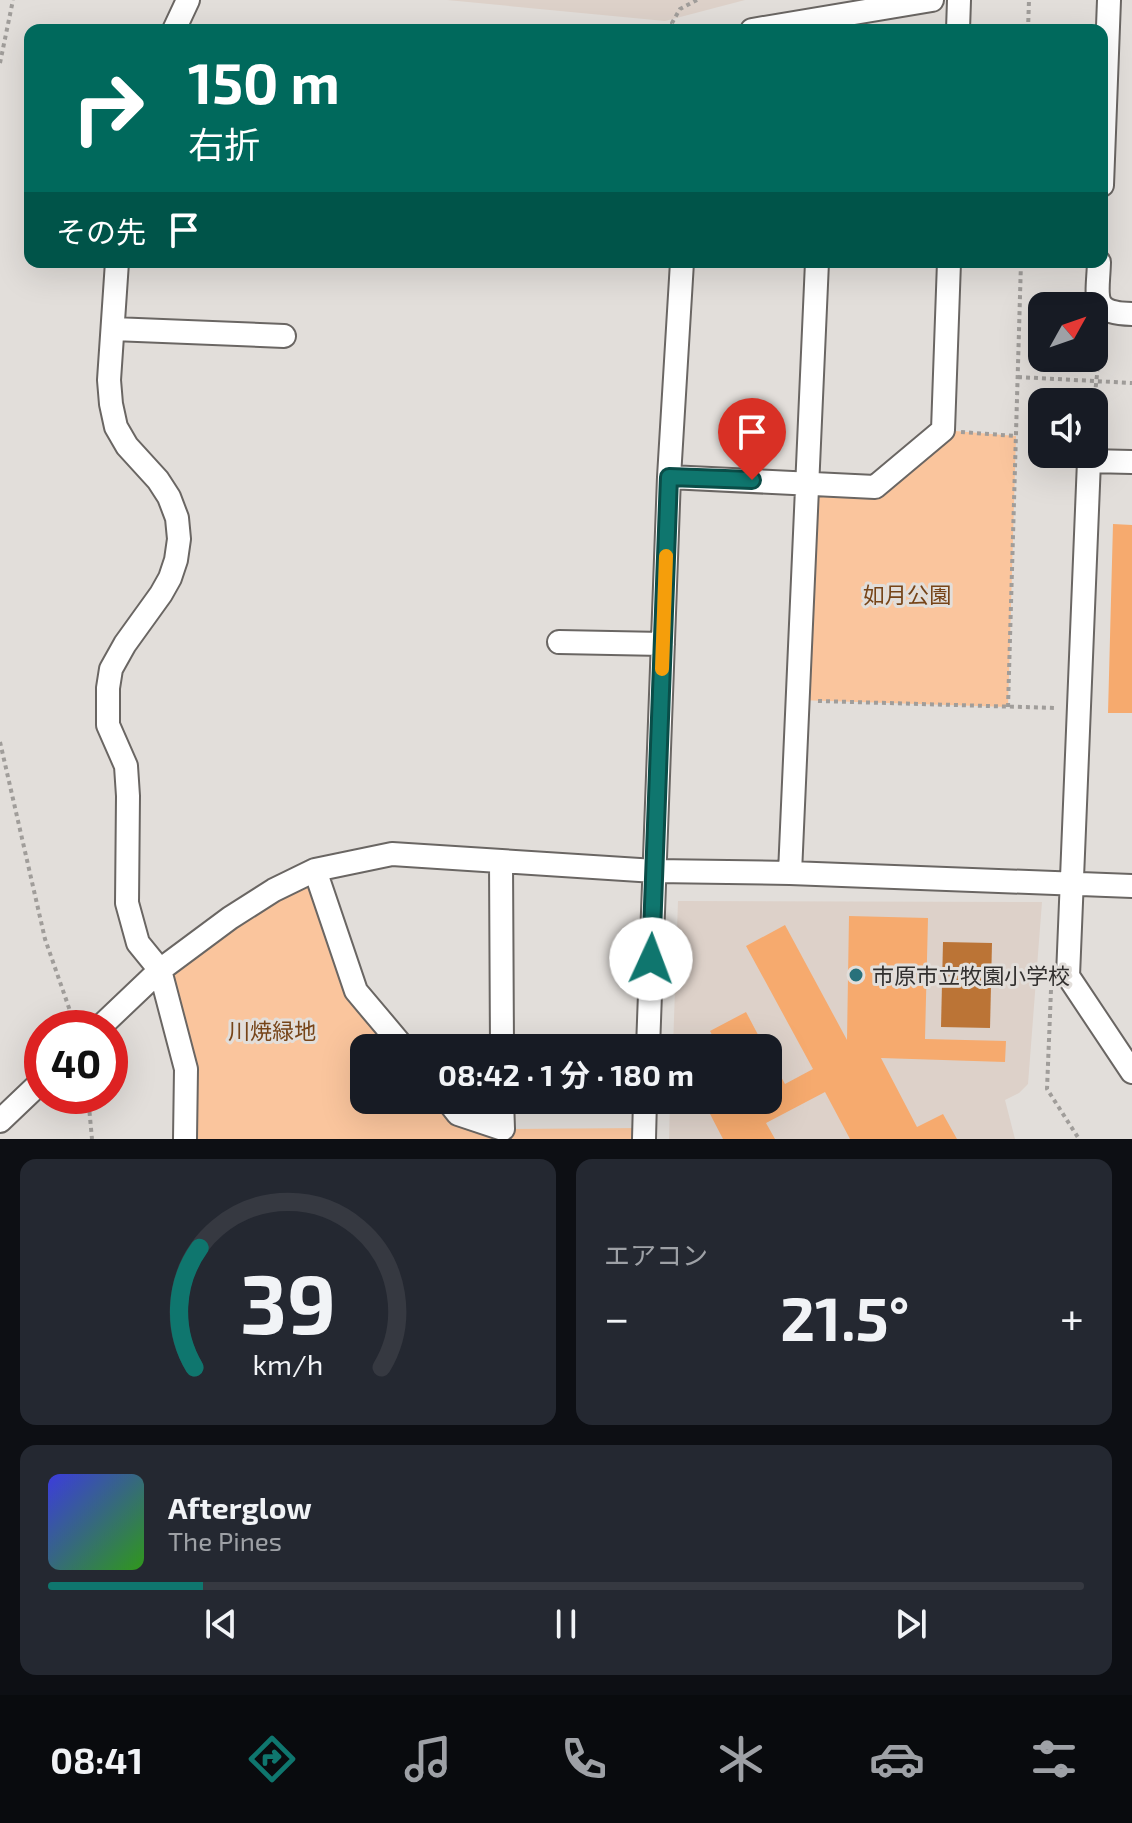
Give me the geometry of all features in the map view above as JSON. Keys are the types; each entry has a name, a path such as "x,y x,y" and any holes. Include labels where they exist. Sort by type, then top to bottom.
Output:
{"street":[{"path":"177,24 188,0"},
{"path":"828,24 932,0"},
{"path":"958,24 959,0"},
{"path":"1108,26 1109,0"},
{"path":"117,268 109,380 116,427 127,446 169,497 177,518 179,539 170,578 111,669 108,725 126,766 127,903 138,943 160,970 186,1069 185,1139"},
{"path":"649,1034 669,477 682,268"},
{"path":"790,873 817,268"},
{"path":"669,477 875,487 943,430 949,268"},
{"path":"1098,292 1099,268"},
{"path":"1108,311 1132,314"},
{"path":"113,329 284,336"},
{"path":"1132,462 1089,461 1068,976 1132,1072"},
{"path":"559,642 663,644"},
{"path":"118,1010 160,970 274,890 315,870 392,854 655,871 1132,886"},
{"path":"501,861 502,1034"},
{"path":"315,870 356,991 392,1034"},
{"path":"0,1121 24,1098"},
{"path":"458,1114 503,1129 502,1114"},
{"path":"644,1139 645,1114"}],"path":[{"path":"0,63 13,0"},
{"path":"673,24 680,9 697,0"},
{"path":"1028,24 1029,0"},
{"path":"1008,707 1021,268"},
{"path":"1095,388 1097,372"},
{"path":"1018,377 1132,383"},
{"path":"943,430 1016,436"},
{"path":"798,700 1080,709"},
{"path":"0,742 45,939 70,1010"},
{"path":"90,1114 92,1139"}],"shaded area":[{"path":"447,0 745,0 665,21"},
{"name":"市原市立牧園小学校","path":"678,901 1042,902 1028,1084 1005,1100 1015,1139 669,1139 670,1114 782,1114 782,1034 673,1034"},
{"path":"943,942 992,943 990,1028 941,1027"}],"green space":[{"name":"如月公園","path":"943,430 1016,436 1008,707 798,700 807,483 875,487"},
{"name":"川焼緑地","path":"315,870 356,991 392,1034 350,1034 350,1114 474,1114 503,1129 644,1128 644,1139 185,1139 186,1069 160,970"}],"building":[{"path":"1113,524 1132,525 1132,713 1108,713"},
{"path":"849,916 928,918 925,1039 1006,1041 1005,1062 881,1058 917,1127 943,1114 957,1139 850,1139 825,1092 766,1123 775,1139 723,1139 710,1114 782,1114 782,1079 785,1084 813,1069 746,946 785,925 847,1040"},
{"path":"746,1012 758,1034 712,1034 710,1031"}],"slow traffic":[{"path":"662,669 666,556"}],"place":[{"name":"市原市立牧園小学校","path":"856,975"}],"route":[{"path":"651,959 669,477 752,480"}]}
